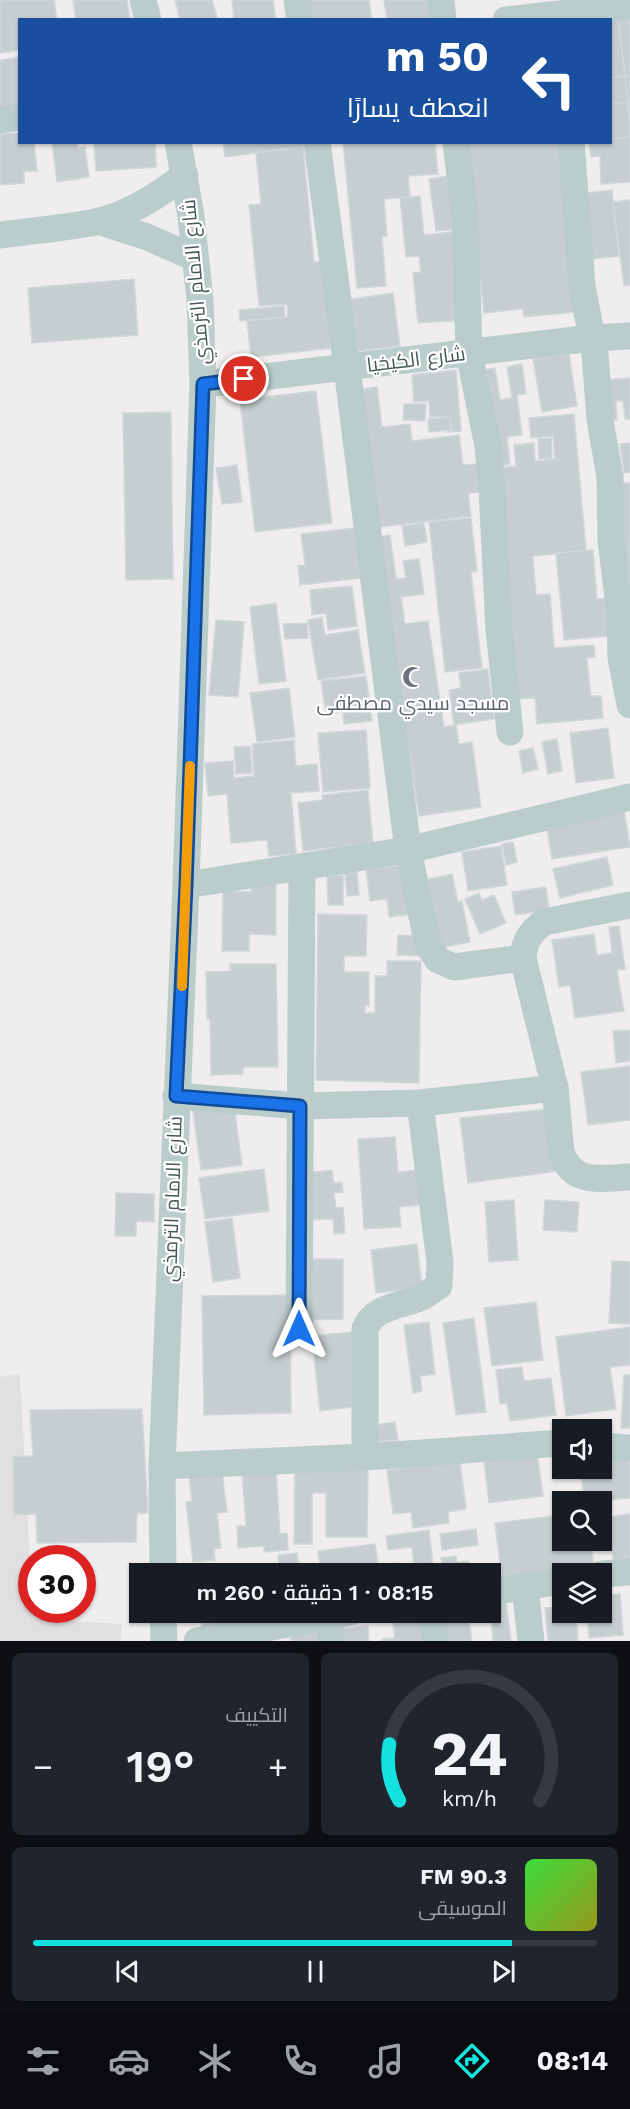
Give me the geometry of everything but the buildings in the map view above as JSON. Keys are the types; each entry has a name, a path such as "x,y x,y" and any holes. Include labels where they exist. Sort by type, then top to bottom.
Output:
{"street":[{"path":"143,0 148,18"},
{"path":"297,0 300,18"},
{"path":"441,0 443,18"},
{"path":"519,18 561,11 630,6"},
{"path":"0,120 18,117"},
{"name":"شارع الامام الترمذي","path":"163,1563 162,1466 186,885 203,384 200,300 185,175 178,144"},
{"path":"317,144 408,850 428,945 438,960 454,967 523,958"},
{"path":"456,144 465,216 469,353 488,446 499,630 510,732"},
{"path":"571,144 582,286 592,338 600,420 610,477 611,540 620,615 621,658 630,705"},
{"path":"0,235 98,221 144,203 185,175"},
{"path":"98,221 147,237 195,258"},
{"name":"شارع الكيخيا","path":"203,384 592,338 630,336"},
{"path":"186,885 408,850 630,797"},
{"path":"299,1329 302,867"},
{"path":"630,904 544,922 528,937 523,958 555,1088 561,1152 564,1161 578,1175 587,1178 630,1177"},
{"path":"176,1096 300,1106 420,1103 555,1088"},
{"path":"365,1457 365,1329 368,1322 372,1315 421,1298 439,1286 440,1262 420,1103"},
{"path":"162,1466 365,1457 552,1444"},
{"path":"612,1447 630,1448"},
{"path":"612,1573 630,1572"},
{"path":"501,1590 552,1583"},
{"path":"525,1587 531,1641"},
{"path":"163,1623 164,1641"},
{"path":"197,1641 337,1623"},
{"path":"433,1623 436,1641"}],"shaded area":[{"path":"20,1374 29,1545 18,1545 18,1623 122,1624 120,1641 0,1641 0,1377"}],"slow traffic":[{"path":"182,986 190,766"}],"place":[{"name":"مسجد سيدي مصطفى","path":"413,677"}],"route":[{"path":"244,379 203,384 186,885 176,1096 300,1106 299,1329"}]}
